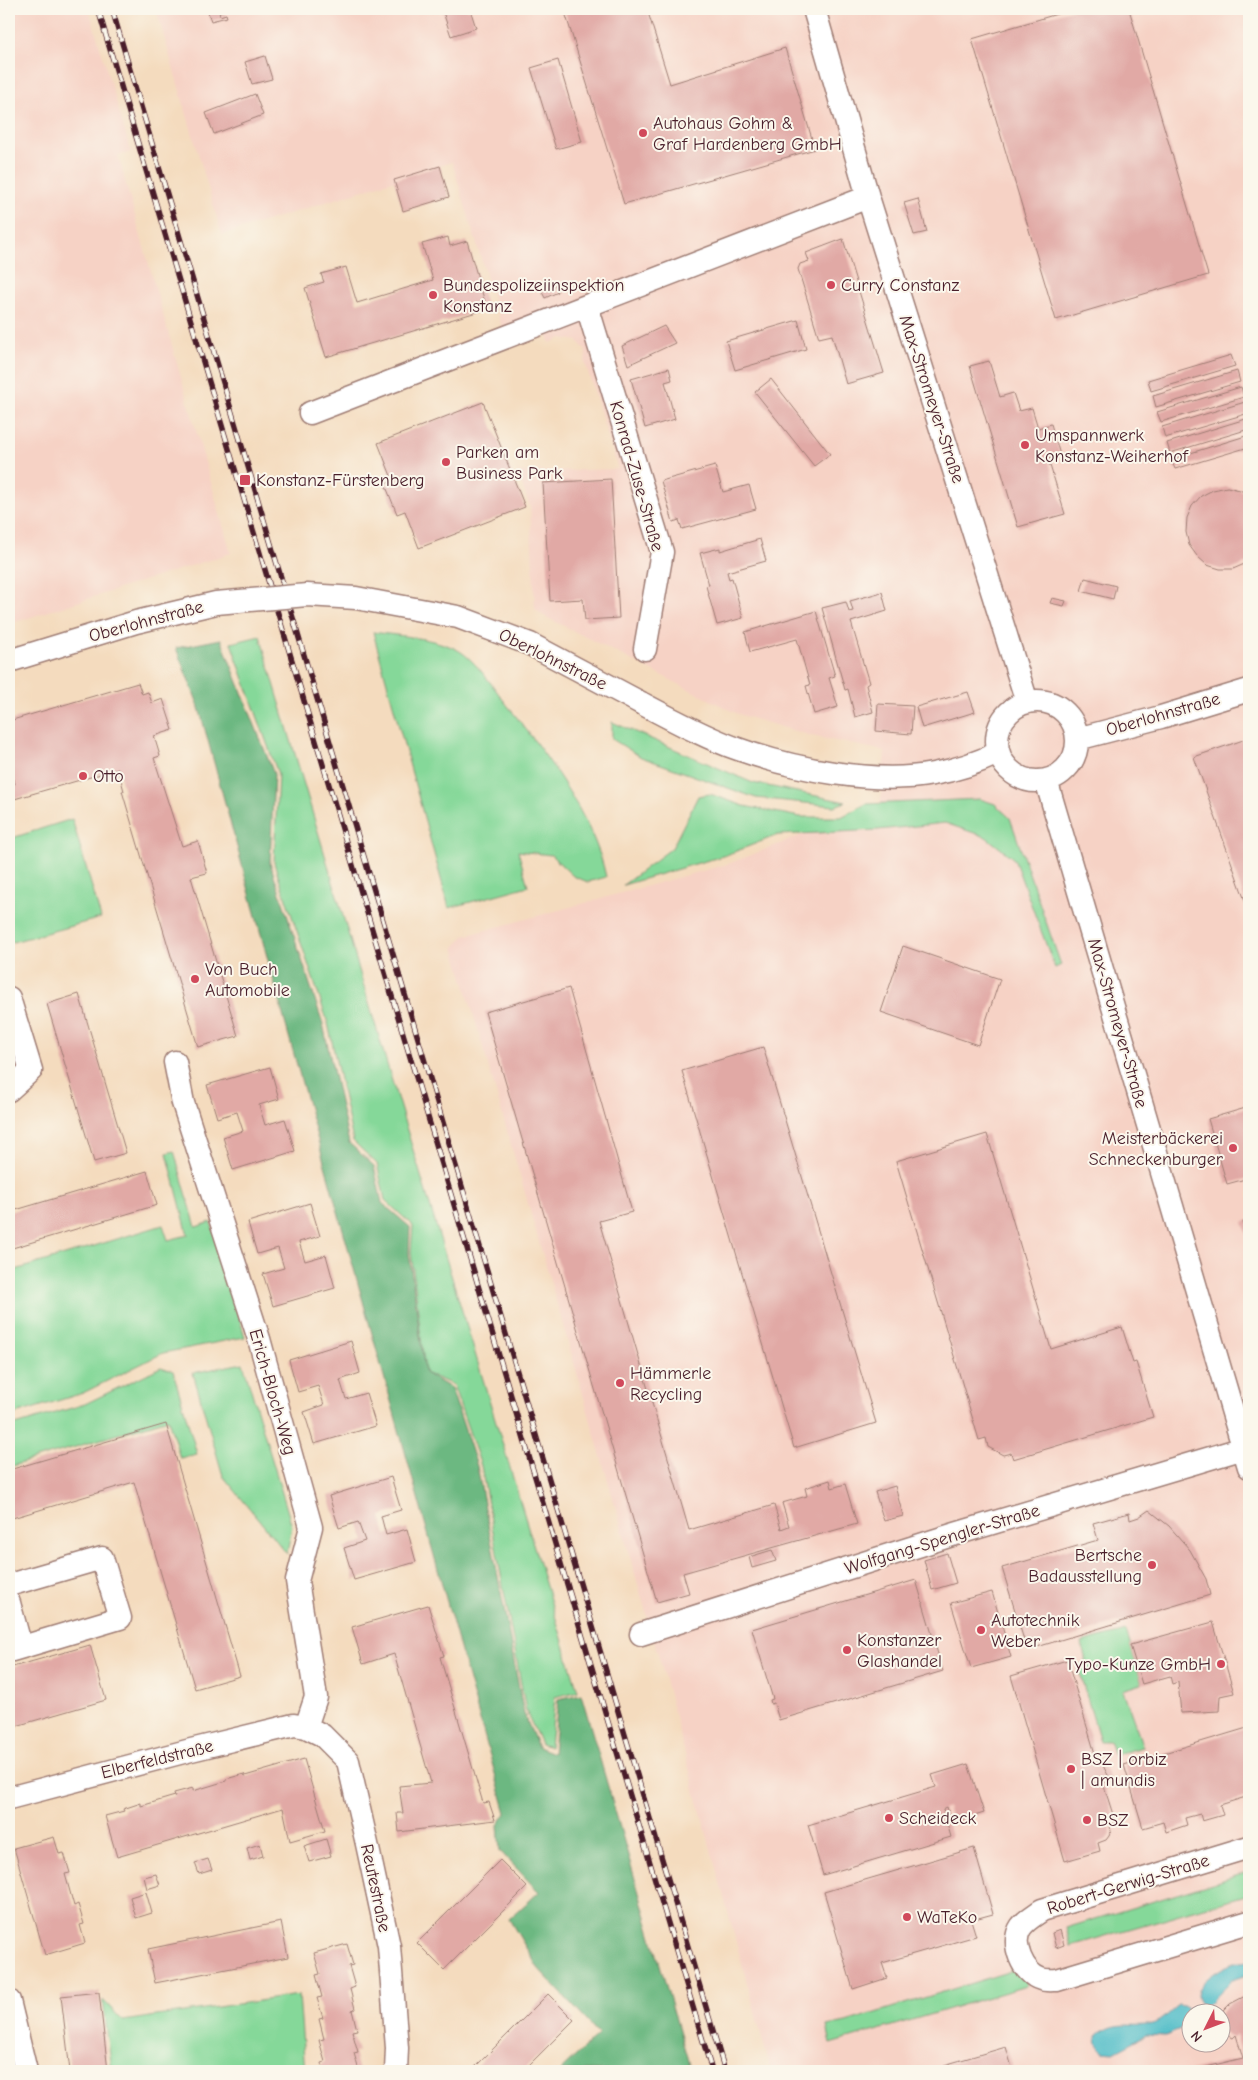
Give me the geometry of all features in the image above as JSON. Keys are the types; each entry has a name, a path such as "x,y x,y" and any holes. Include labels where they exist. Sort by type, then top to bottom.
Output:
{"street":[{"name":"Max-Stromeyer-Straße","path":"814,9 868,197 1027,702"},
{"path":"310,413 868,197"},
{"name":"Konrad-Zuse-Straße","path":"587,306 662,552 645,649"},
{"name":"Oberlohnstraße","path":"9,661 136,622 216,603 306,595 356,598 458,617 530,644 641,703 737,749 786,763 839,773 887,778 931,774 970,765 998,753"},
{"name":"Oberlohnstraße","path":"1077,738 1160,717 1249,690"},
{"path":"1038,701 1060,709 1071,722 1077,738 1072,760 1065,770 1046,780 1031,781 1017,776 1006,766 998,753 998,732 1002,722 1017,706 1027,702 1038,701"},
{"name":"Max-Stromeyer-Straße","path":"1046,780 1246,1457"},
{"path":"9,998 31,1070 9,1090"},
{"name":"Erich-Bloch-Weg","path":"175,1062 183,1103 259,1339 311,1527 297,1582 316,1697 306,1727"},
{"name":"Wolfgang-Spengler-Straße","path":"641,1634 952,1535 1246,1457"},
{"path":"9,1585 102,1558 120,1618 15,1649 9,1603"},
{"name":"Elberfeldstraße","path":"9,1798 209,1745 294,1725 306,1727"},
{"name":"Reutestraße","path":"306,1727 322,1735 348,1761 388,1946 397,2048 396,2071"},
{"name":"Robert-Gerwig-Straße","path":"1249,1847 1042,1910 1020,1928 1017,1937 1021,1960 1029,1970 1040,1979 1057,1980 1249,1922"},
{"path":"9,2001 26,2071"}],"shaded area":[{"path":"9,9 89,9 131,152 118,156 231,553 9,624"},
{"path":"156,9 1249,9 1249,2071 771,2071 658,1654 454,947 464,936 728,864 807,833 878,830 885,751 812,736 738,714 544,616 535,609 530,506 517,472 618,469 585,362 586,351 578,341 562,338 550,343 544,323 505,338 452,162 222,235"}],"green space":[{"path":"373,632 420,638 445,644 464,654 475,665 534,740 564,784 590,831 600,854 606,877 588,882 573,876 551,855 518,851 528,886 449,908"},
{"path":"260,636 392,1081 578,1691 555,1697 550,1747 541,1744 526,1711 481,1466 453,1385 425,1373 411,1252 413,1226 385,1200 377,1164 353,1141 328,1023 274,863 278,774 231,643"},
{"path":"221,639 274,774 270,863 323,1024 349,1143 374,1166 382,1203 410,1227 409,1253 425,1373 451,1388 477,1466 524,1714 538,1747 553,1753 558,1699 581,1694 691,2071 560,2071 599,2034 538,1968 509,1919 539,1892 500,1851 498,1825 506,1813 198,704 176,648"},
{"path":"612,722 753,783 846,802 834,806 756,798 641,757 612,739"},
{"path":"710,794 744,806 800,817 841,817 866,804 980,799 995,804 1010,818 1061,965 1055,968 1014,859 986,837 945,823 878,830 778,835 726,855 623,885 672,848 698,796"},
{"path":"72,819 101,918 9,943 9,839"},
{"path":"174,1151 196,1227 211,1222 245,1337 163,1353 83,1393 9,1416 9,1272 163,1225 168,1240 188,1235 167,1153"},
{"path":"243,1363 292,1526 287,1554 223,1476 193,1373"},
{"path":"161,1367 173,1371 197,1454 180,1458 168,1419 9,1467 9,1427 85,1404"},
{"path":"1126,1631 1142,1684 1123,1690 1143,1747 1114,1755 1109,1741 1100,1741 1078,1667 1086,1660 1081,1643"},
{"path":"1249,1872 1249,1894 1071,1946 1066,1928"},
{"path":"1014,1966 1027,1979 1026,1986 831,2044 827,2026 846,2022 1011,1971 1010,1967"},
{"path":"299,1995 305,2071 112,2071 103,2000 123,2021"}],"water":[{"path":"1249,1961 1249,1974 1232,1980 1210,2002 1200,2002 1197,1995 1203,1983 1216,1972 1237,1963"},
{"path":"1178,2006 1180,2006 1180,2030 1165,2036 1146,2035 1114,2052 1103,2051 1098,2044 1097,2036 1112,2027 1152,2024 1160,2021"}],"building":[{"path":"207,9 230,9 219,12 220,16 226,14 227,17 211,21"},
{"path":"442,9 470,9 476,28 451,36"},
{"path":"564,9 647,9 670,84 785,48 815,149 624,204"},
{"path":"1074,9 1129,9 1208,275 1056,320 972,39"},
{"path":"265,56 272,79 252,84 245,62"},
{"path":"558,60 582,142 556,149 531,68"},
{"path":"255,94 263,115 214,134 206,113"},
{"path":"440,166 449,197 403,211 394,180"},
{"path":"918,199 927,232 914,235 904,203"},
{"name":"Bundespolizeiinspektion Konstanz","path":"448,237 450,246 467,241 487,309 326,357 305,288 324,282 321,274 346,267 357,303 433,280 422,244"},
{"path":"843,239 884,373 846,384 832,335 819,338 798,269 800,264 809,261 806,253"},
{"path":"554,284 558,292 545,298 541,290"},
{"path":"798,320 806,349 735,370 726,341"},
{"path":"664,326 675,343 628,365 622,346"},
{"path":"1231,355 1235,366 1151,391 1148,380"},
{"name":"Umspannwerk Konstanz-Weiherhof","path":"989,361 1000,397 1013,393 1019,411 1032,408 1038,428 1051,424 1060,455 1048,459 1065,514 1018,527 970,366"},
{"path":"669,368 672,380 665,382 675,419 645,428 631,379"},
{"path":"1237,371 1240,382 1156,407 1153,396"},
{"path":"771,379 830,454 814,466 755,392"},
{"path":"1241,387 1244,397 1161,422 1157,412"},
{"name":"Parken am Business Park","path":"483,402 525,507 419,548 405,511 397,514 385,484 393,481 378,443"},
{"path":"1245,402 1249,413 1165,438 1162,427"},
{"path":"1249,418 1249,429 1170,453 1167,443"},
{"path":"1249,435 1249,447 1175,469 1171,459"},
{"path":"715,466 723,492 749,485 756,509 682,529 679,520 673,522 661,481"},
{"path":"611,479 619,618 585,620 583,599 550,601 543,483"},
{"path":"1227,487 1240,490 1249,495 1249,562 1233,569 1220,569 1207,565 1189,545 1186,532 1187,518 1192,506 1201,496 1213,490"},
{"path":"760,539 766,561 727,572 729,579 732,578 743,618 717,625 706,586 709,585 700,553 720,548 720,551"},
{"path":"1085,578 1116,586 1113,599 1081,591"},
{"path":"882,592 887,611 851,622 869,683 866,685 873,712 855,717 848,689 845,690 822,608 846,602 849,612 853,611 850,601"},
{"path":"1052,598 1066,601 1064,606 1050,603"},
{"path":"816,611 835,676 829,678 838,707 814,714 806,686 810,685 797,639 750,652 745,632"},
{"path":"138,683 142,694 148,692 152,703 163,699 173,730 154,736 160,756 154,758 182,846 198,841 207,873 191,877 238,1036 198,1047 122,791 124,791 118,769 11,800 9,792 9,785 15,784 12,773 9,774 9,721"},
{"path":"968,692 975,712 922,728 916,707"},
{"path":"878,704 913,706 911,734 876,731"},
{"path":"1249,738 1249,912 1194,757"},
{"path":"903,946 1000,979 978,1045 881,1012"},
{"path":"569,988 632,1212 599,1221 689,1530 774,1505 781,1529 789,1526 782,1503 807,1496 805,1488 830,1480 832,1488 845,1484 857,1524 683,1573 689,1593 657,1602 485,1012"},
{"path":"79,994 126,1153 94,1162 47,1004"},
{"path":"763,1047 876,1423 794,1448 682,1071"},
{"path":"270,1067 279,1099 259,1105 265,1125 285,1119 295,1151 233,1170 223,1137 243,1131 237,1112 217,1118 207,1085"},
{"name":"Meisterbäckerei Schneckenburger","path":"1249,1107 1249,1178 1227,1184 1208,1119"},
{"path":"987,1134 1051,1349 1122,1327 1133,1363 1136,1362 1153,1417 1013,1459 1011,1453 1003,1455 988,1447 986,1438 979,1440 896,1161"},
{"path":"147,1171 157,1205 9,1249 9,1212"},
{"path":"310,1203 320,1236 299,1242 305,1261 326,1255 335,1288 273,1306 263,1274 284,1268 278,1248 257,1254 248,1222"},
{"path":"1249,1220 1249,1242 1243,1222"},
{"path":"351,1341 360,1373 340,1380 346,1399 366,1393 376,1426 314,1444 304,1412 324,1405 318,1386 298,1392 289,1360"},
{"path":"166,1424 240,1676 195,1689 134,1482 9,1519 9,1470"},
{"path":"391,1477 401,1510 381,1516 386,1535 407,1529 416,1562 354,1580 344,1548 365,1541 358,1522 339,1528 329,1496"},
{"path":"895,1486 903,1516 884,1521 875,1492"},
{"path":"1149,1510 1169,1526 1190,1550 1206,1579 1210,1595 1027,1650 1002,1568 1098,1540 1093,1523 1129,1513 1130,1520 1139,1517"},
{"path":"772,1550 776,1561 752,1568 749,1557"},
{"path":"947,1553 956,1583 932,1590 924,1560"},
{"name":"Konstanzer Glashandel","path":"916,1580 943,1671 779,1720 774,1703 771,1704 770,1700 773,1699 752,1629"},
{"name":"Autotechnik Weber","path":"992,1592 1011,1657 971,1668 951,1603"},
{"path":"428,1605 444,1656 440,1657 483,1803 489,1802 495,1820 399,1832 397,1813 403,1813 399,1786 431,1783 394,1654 363,1664 352,1627"},
{"path":"1213,1622 1234,1693 1220,1696 1219,1711 1181,1713 1178,1682 1172,1684 1170,1676 1142,1684 1130,1645"},
{"path":"90,1645 106,1700 9,1728 9,1668"},
{"name":"BSZ | orbiz | amundis","path":"1067,1660 1096,1757 1098,1756 1111,1781 1103,1783 1115,1821 1109,1822 1111,1831 1106,1840 1098,1843 1100,1851 1065,1861 1011,1676"},
{"path":"1247,1728 1249,1736 1249,1796 1220,1805 1223,1815 1202,1821 1200,1814 1185,1818 1187,1825 1166,1832 1163,1822 1143,1828 1124,1765"},
{"path":"304,1759 325,1831 290,1841 283,1808 117,1857 105,1816 124,1811 123,1809 141,1803 141,1806 175,1796 174,1793 193,1788 193,1791 226,1781 226,1779 244,1774 245,1776"},
{"name":"Scheideck","path":"968,1764 984,1813 952,1823 947,1807 943,1809 951,1837 823,1875 808,1825 936,1787 932,1775"},
{"path":"54,1837 59,1854 64,1853 70,1873 65,1874 74,1906 78,1904 84,1924 80,1925 85,1943 45,1955 14,1848"},
{"path":"326,1839 331,1856 309,1862 304,1846"},
{"path":"260,1844 263,1856 250,1860 247,1848"},
{"name":"WaTeKo","path":"974,1848 993,1914 971,1920 976,1936 882,1963 887,1978 853,1989 824,1892"},
{"path":"208,1859 212,1870 199,1874 195,1863"},
{"path":"500,1860 527,1887 444,1970 417,1943"},
{"path":"156,1874 160,1885 147,1889 144,1877"},
{"path":"146,1892 152,1913 136,1918 130,1897"},
{"path":"281,1922 288,1957 155,1983 148,1949"},
{"path":"1060,1930 1064,1945 1056,1948 1052,1933"},
{"path":"347,1944 353,1965 349,1966 355,1987 350,1989 355,2009 352,2010 357,2030 352,2031 358,2052 354,2053 359,2071 323,2071 321,2063 325,2062 319,2040 324,2039 319,2019 323,2018 317,1998 322,1997 316,1975 320,1974 314,1953"},
{"path":"99,1992 108,2071 70,2071 61,1996"},
{"path":"548,1994 574,2020 523,2071 471,2071"},
{"path":"1249,1994 1249,2071 1190,2071 1243,2058 1236,2035 1233,2038 1230,2036 1230,2004"},
{"path":"1006,2047 1013,2071 946,2071 944,2065"}],"railway":[{"path":"98,9 712,2071"},
{"path":"112,9 725,2071"}],"place":[{"name":"Autohaus Gohm & Graf Hardenberg GmbH","path":"643,133"},
{"name":"Curry Constanz","path":"831,285"},
{"name":"Bundespolizeiinspektion Konstanz","path":"433,295"},
{"name":"Umspannwerk Konstanz-Weiherhof","path":"1025,445"},
{"name":"Parken am Business Park","path":"446,462"},
{"name":"Konstanz-Fürstenberg","path":"245,480"},
{"name":"Otto","path":"83,776"},
{"name":"Von Buch Automobile","path":"195,979"},
{"name":"Meisterbäckerei Schneckenburger","path":"1233,1148"},
{"name":"Hämmerle Recycling","path":"620,1383"},
{"name":"Bertsche Badausstellung","path":"1152,1565"},
{"name":"Autotechnik Weber","path":"981,1630"},
{"name":"Konstanzer Glashandel","path":"847,1650"},
{"name":"Typo-Kunze GmbH","path":"1221,1664"},
{"name":"BSZ | orbiz | amundis","path":"1071,1769"},
{"name":"Scheideck","path":"889,1818"},
{"name":"BSZ","path":"1087,1820"},
{"name":"WaTeKo","path":"907,1917"}]}
